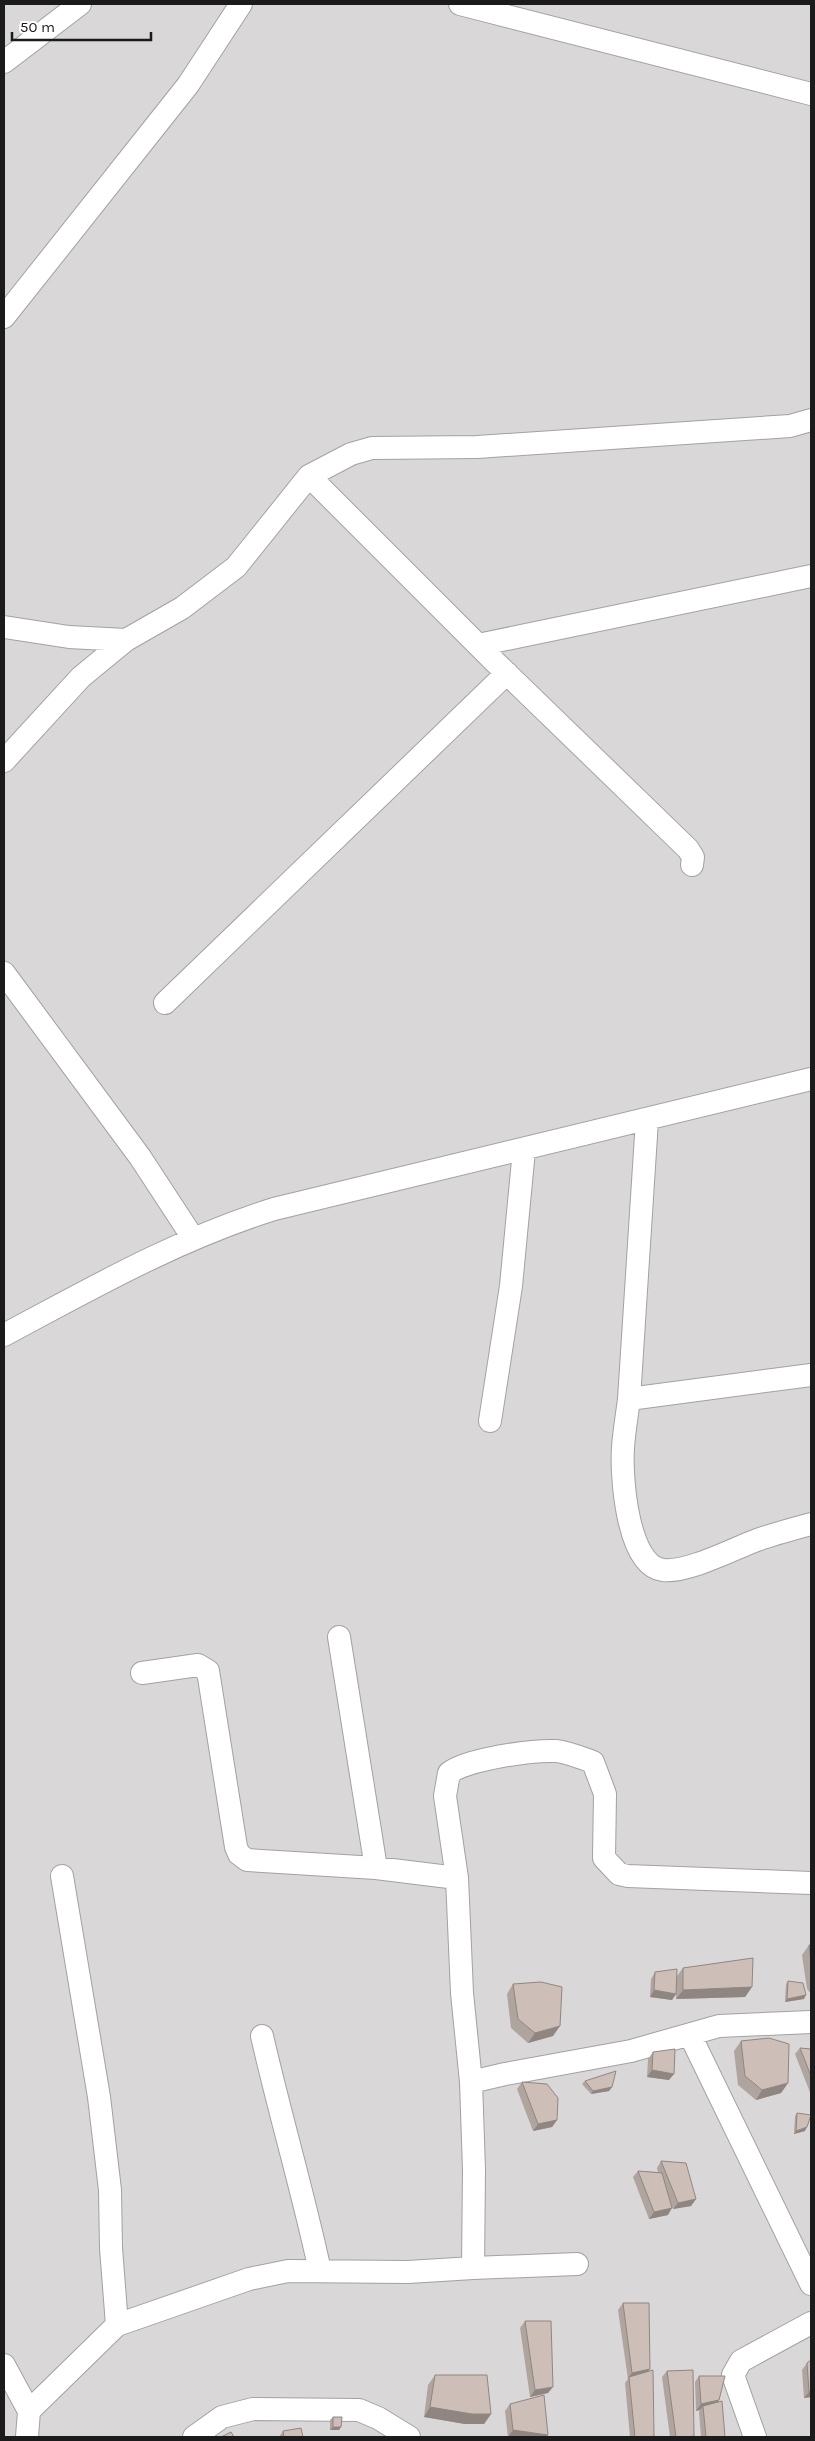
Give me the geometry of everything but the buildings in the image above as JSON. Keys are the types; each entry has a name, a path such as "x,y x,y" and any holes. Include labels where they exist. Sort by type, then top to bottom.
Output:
{"street":[{"path":"4,62 80,4"},
{"path":"4,317 188,85 241,4"},
{"path":"460,4 811,94"},
{"path":"4,761 81,677 126,640 182,608 236,567 309,476 351,454 372,448 477,447 790,426 811,420"},
{"path":"309,476 478,645 688,849 693,857 692,865"},
{"path":"478,645 811,576"},
{"path":"4,628 69,637 126,640"},
{"path":"165,1003 507,673"},
{"path":"4,972 140,1157 193,1238"},
{"path":"4,1335 193,1238 274,1209 811,1079"},
{"path":"647,1120 629,1399 623,1449 624,1492 634,1538 640,1552 655,1568 664,1570 690,1566 758,1540 811,1524"},
{"path":"490,1421 511,1286 524,1150"},
{"path":"629,1399 811,1375"},
{"path":"339,1637 376,1868"},
{"path":"142,1673 198,1665 208,1671 236,1847 239,1854 247,1860 376,1868 457,1878"},
{"path":"473,2268 474,2170 471,2082 462,1993 457,1878 445,1796 450,1773 467,1764 513,1755 557,1751 593,1762 605,1794 604,1858 618,1874 628,1876 811,1883"},
{"path":"62,1876 99,2097 110,2190 111,2248 118,2325"},
{"path":"471,2082 631,2051 718,2026 811,2022"},
{"path":"690,2035 811,2284"},
{"path":"262,2036 283,2128 303,2189 320,2271"},
{"path":"29,2411 118,2325 249,2279 288,2271 408,2272 577,2264"},
{"path":"755,2437 733,2375 736,2368 741,2361 811,2323"},
{"path":"4,2365 29,2411 26,2437"},
{"path":"194,2437 222,2418 253,2410 359,2410 378,2418 409,2437"}],"shaded area":[{"path":"4,4 811,4 811,2437 4,2437"}]}
